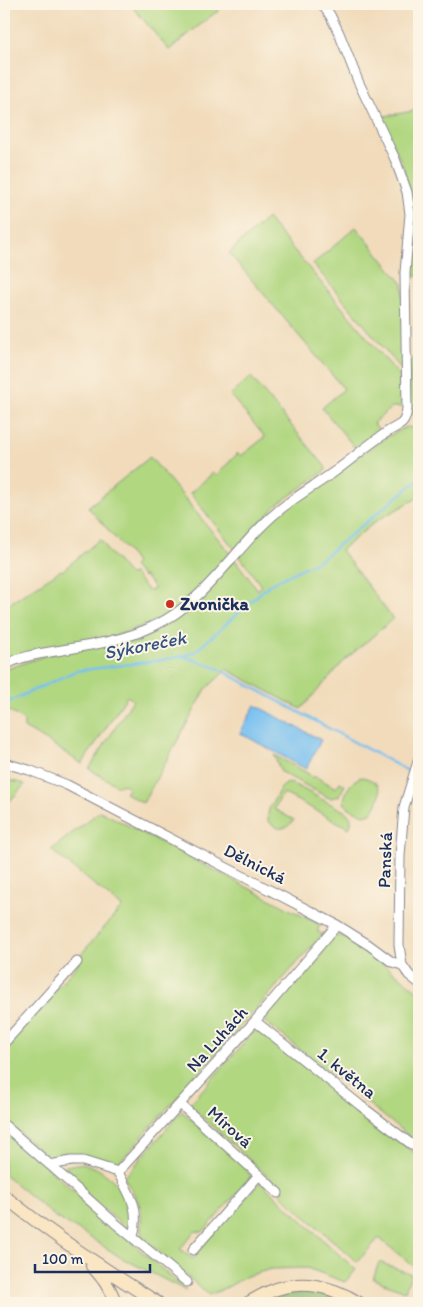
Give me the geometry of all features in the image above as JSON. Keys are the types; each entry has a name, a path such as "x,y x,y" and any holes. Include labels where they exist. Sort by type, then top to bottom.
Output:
{"main road":[{"path":"4,1196 121,1280 158,1303"},
{"path":"75,1248 108,1285 115,1303"},
{"path":"254,1301 269,1292 283,1287 310,1285 332,1289 359,1303"}],"street":[{"path":"4,666 35,655 111,642 154,626 172,616 213,581 235,554 281,509 334,472 383,434 402,424 404,420 407,409 405,273 410,219 407,192 395,158 358,81 339,33 322,4"},
{"name":"Panská","path":"402,965 399,946 401,842 404,807 419,758"},
{"name":"Dělnická","path":"4,763 29,770 68,785 337,925 392,962 402,965 419,983"},
{"name":"Na Luhách","path":"118,1172 255,1020 337,925"},
{"path":"4,1044 77,962"},
{"name":"1. května","path":"255,1020 361,1106 419,1150"},
{"name":"Mírová","path":"180,1104 278,1192"},
{"path":"4,1125 115,1223 187,1282"},
{"path":"50,1165 83,1161 118,1172 135,1206 136,1219 133,1237"},
{"path":"193,1250 259,1175"}],"green space":[{"path":"130,4 223,4 217,13 169,50"},
{"path":"419,110 419,277 409,273 414,228 414,209 410,190 400,159 380,117"},
{"path":"267,218 402,379 402,407 392,407 373,423 381,432 356,449 322,408 344,389 229,253"},
{"path":"356,227 403,284 404,370 402,370 313,264"},
{"path":"409,357 419,359 419,416 414,416 409,405"},
{"path":"251,377 326,469 278,504 257,525 236,551 190,493 213,473 216,476 238,453 241,456 265,437 230,395"},
{"path":"407,427 414,429 419,434 419,497 376,521 341,550 393,619 346,659 301,709 226,669 206,689 143,803 125,793 129,788 124,784 118,786 89,769 133,700 127,696 82,764 24,728 24,721 8,710 4,713 4,670 44,656 158,627 235,560 258,590 261,586 239,555 279,510 385,438"},
{"path":"150,457 230,555 204,585 168,616 116,636 39,650 4,662 4,607 62,571 100,539 107,551 129,575 134,574 148,591 155,589 145,576 143,577 133,566 136,563 132,557 88,507"},
{"path":"274,755 309,774 312,778 316,777 336,788 340,782 345,785 339,796 327,797 281,772"},
{"path":"362,777 375,782 380,790 375,807 371,813 364,815 349,808 344,803 349,787 355,780"},
{"path":"4,779 25,784 4,808"},
{"path":"290,783 346,812 351,818 349,828 283,793 274,809 294,820 284,828 275,827 268,821 269,809 280,789"},
{"path":"100,811 320,925 318,932 323,934 116,1166 89,1159 86,1155 83,1158 52,1161 4,1119 4,1048 79,963 76,960 122,907 51,850"},
{"path":"336,936 342,936 364,950 419,992 419,1144 263,1020 320,958 328,942"},
{"path":"257,1028 419,1157 419,1271 379,1238 357,1262 280,1194 283,1190 189,1105"},
{"path":"182,1111 246,1169 251,1177 203,1232 195,1231 180,1249 193,1259 207,1240 260,1182 356,1270 345,1282 307,1268 271,1269 247,1276 209,1295 143,1238 139,1204 124,1178"},
{"path":"4,1130 187,1291 120,1257 58,1219 4,1174"},
{"path":"83,1163 97,1168 108,1176 127,1197 132,1213 129,1231 60,1171 60,1168"},
{"path":"379,1262 411,1274 405,1291 373,1279"},
{"path":"297,1291 324,1294 348,1303 261,1303 278,1295"}],"water":[{"path":"255,705 321,740 306,769 240,733"}],"waterway":[{"name":"Sýkoreček","path":"4,707 9,702 76,671 162,660 195,652 269,585 321,559 417,481 419,477"},
{"path":"183,656 217,668 408,771"}],"place":[{"name":"Zvonička","path":"170,604"}]}
